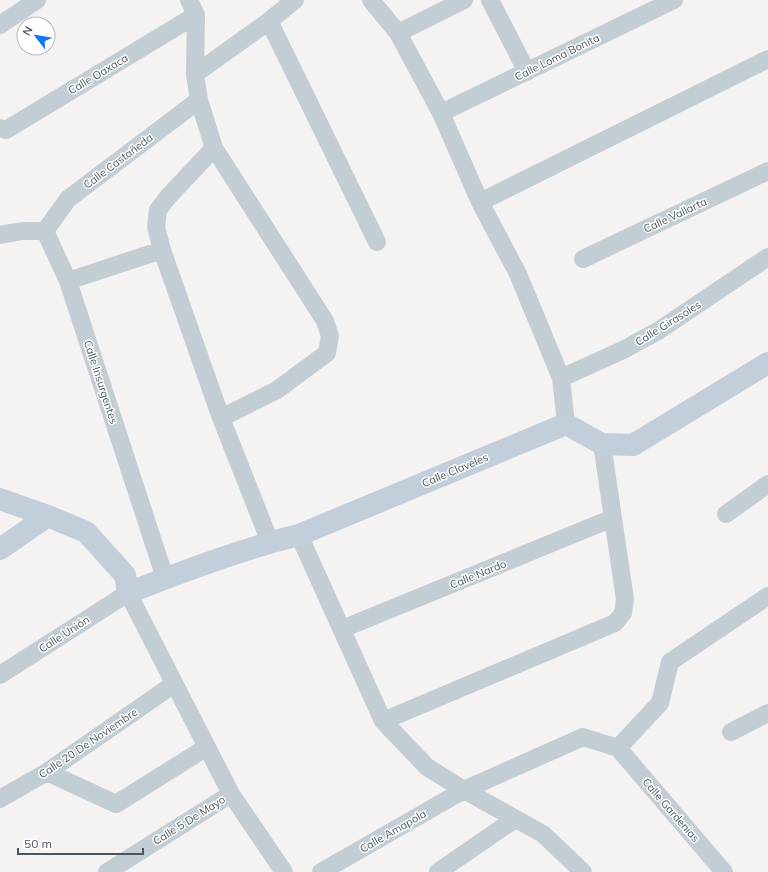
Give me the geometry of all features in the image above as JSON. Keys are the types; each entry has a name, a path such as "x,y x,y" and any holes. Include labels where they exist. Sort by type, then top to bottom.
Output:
{"main road":[{"path":"566,424 602,444 633,445 768,363"},
{"name":"Calle Claveles","path":"128,593 165,578 270,542 299,535 566,424"},
{"path":"0,499 48,516 86,532 125,575 128,593"},
{"path":"0,550 48,516"}],"street":[{"path":"0,26 37,0"},
{"path":"195,74 269,21 295,0"},
{"path":"371,0 398,34 441,113 480,202 518,274 561,378 566,424"},
{"path":"398,34 464,0"},
{"path":"490,0 527,72"},
{"name":"Calle Loma Bonita","path":"441,113 674,0"},
{"path":"193,8 195,74 199,100 214,148 325,321 330,336 327,353 277,390 221,418"},
{"name":"Calle Oaxaca","path":"0,128 6,130 193,8"},
{"path":"269,21 376,242"},
{"path":"480,202 768,59"},
{"name":"Calle Castañeda","path":"45,231 68,199 199,100"},
{"path":"214,148 168,197 158,210 156,227 162,250 221,418 270,542"},
{"name":"Calle Vallarta","path":"582,259 768,172"},
{"path":"0,235 45,231"},
{"name":"Calle Insurgentes","path":"45,231 68,281 165,578"},
{"path":"68,281 162,250"},
{"name":"Calle Girasoles","path":"561,378 623,350 658,331 768,257"},
{"path":"383,721 615,623 623,613 625,599 602,444"},
{"path":"726,514 768,484"},
{"name":"Calle Nardo","path":"342,629 613,518"},
{"path":"299,535 383,721 427,767 464,790 543,834 583,872"},
{"path":"128,593 231,794 284,872"},
{"name":"Calle Unión","path":"0,674 128,593"},
{"path":"618,748 660,703 670,662 768,596"},
{"name":"Calle 20 De Noviembre","path":"0,799 47,772 174,684"},
{"path":"731,732 768,713"},
{"name":"Calle Amapola","path":"321,872 464,790 583,737 618,748"},
{"path":"47,772 116,804 206,747"},
{"name":"Calle Gardenias","path":"618,748 724,872"},
{"name":"Calle 5 De Mayo","path":"107,872 231,794"},
{"path":"438,872 515,819"}]}
